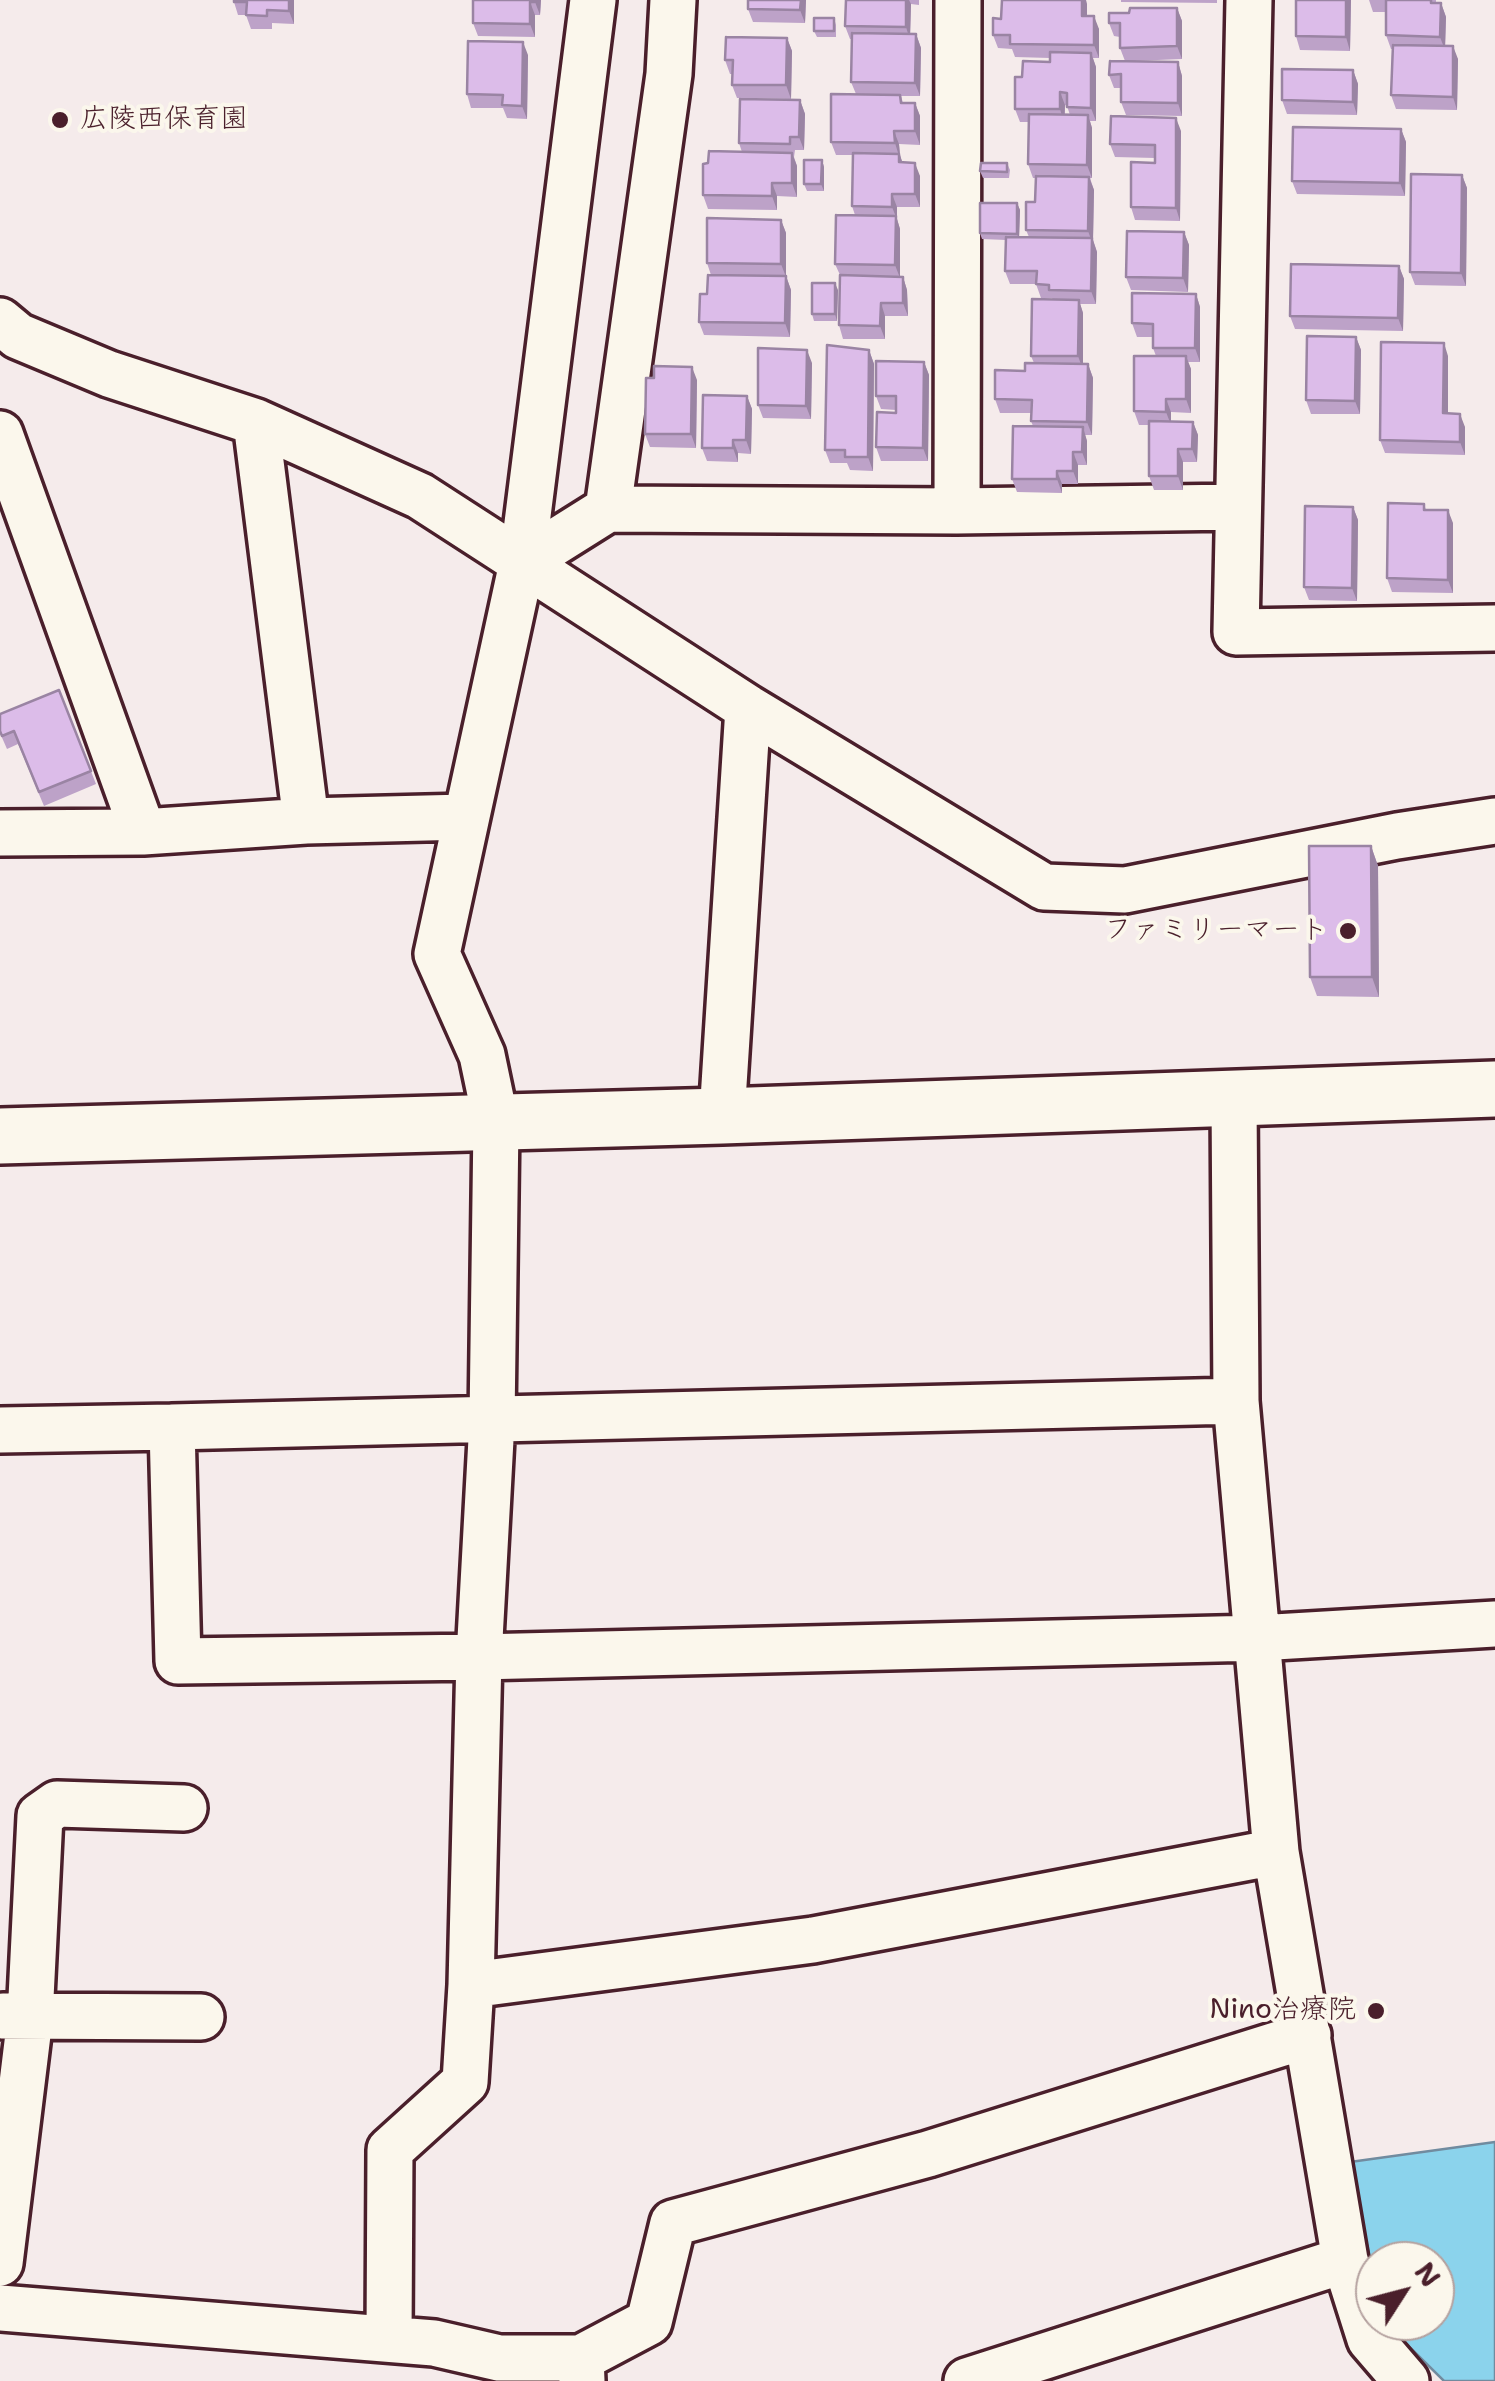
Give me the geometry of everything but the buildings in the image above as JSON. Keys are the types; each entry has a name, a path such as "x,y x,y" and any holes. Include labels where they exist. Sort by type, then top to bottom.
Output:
{"street":[{"path":"390,2339 390,2150 465,2082 479,1657 492,1421 496,1122 482,1055 437,954 522,563 593,0"},
{"path":"608,509 669,74 674,0"},
{"path":"957,511 958,0"},
{"path":"1249,0 1236,632 1495,628"},
{"path":"0,321 18,336 109,374 256,422 420,496 748,708 1044,887 1125,890 1396,836 1495,821"},
{"path":"256,422 306,822"},
{"path":"0,434 143,832"},
{"path":"522,563 608,509 957,511 1237,507"},
{"path":"722,1116 748,708"},
{"path":"0,833 143,832 466,818"},
{"path":"0,1136 1495,1089"},
{"path":"1234,1096 1236,1401 1276,1852 1345,2260 1370,2339 1406,2381"},
{"path":"0,1430 1236,1401"},
{"path":"172,1427 178,1661 1258,1638 1495,1624"},
{"path":"0,2263 15,2017 40,1816 56,1804 184,1808"},
{"path":"471,1985 813,1940 1276,1852"},
{"path":"15,2017 201,2018"},
{"path":"0,2308 434,2343 581,2370 649,2322 674,2224 928,2154 1308,2036"},
{"path":"966,2381 1345,2260"}],"water":[{"path":"1495,2142 1495,2381 1444,2381 1403,2341 1455,2341 1455,2241 1366,2241 1350,2162"}],"place":[{"name":"広陵西保育園","path":"60,120"},
{"name":"ファミリーマート","path":"1348,931"},
{"name":"Nino治療院","path":"1376,2011"}]}
